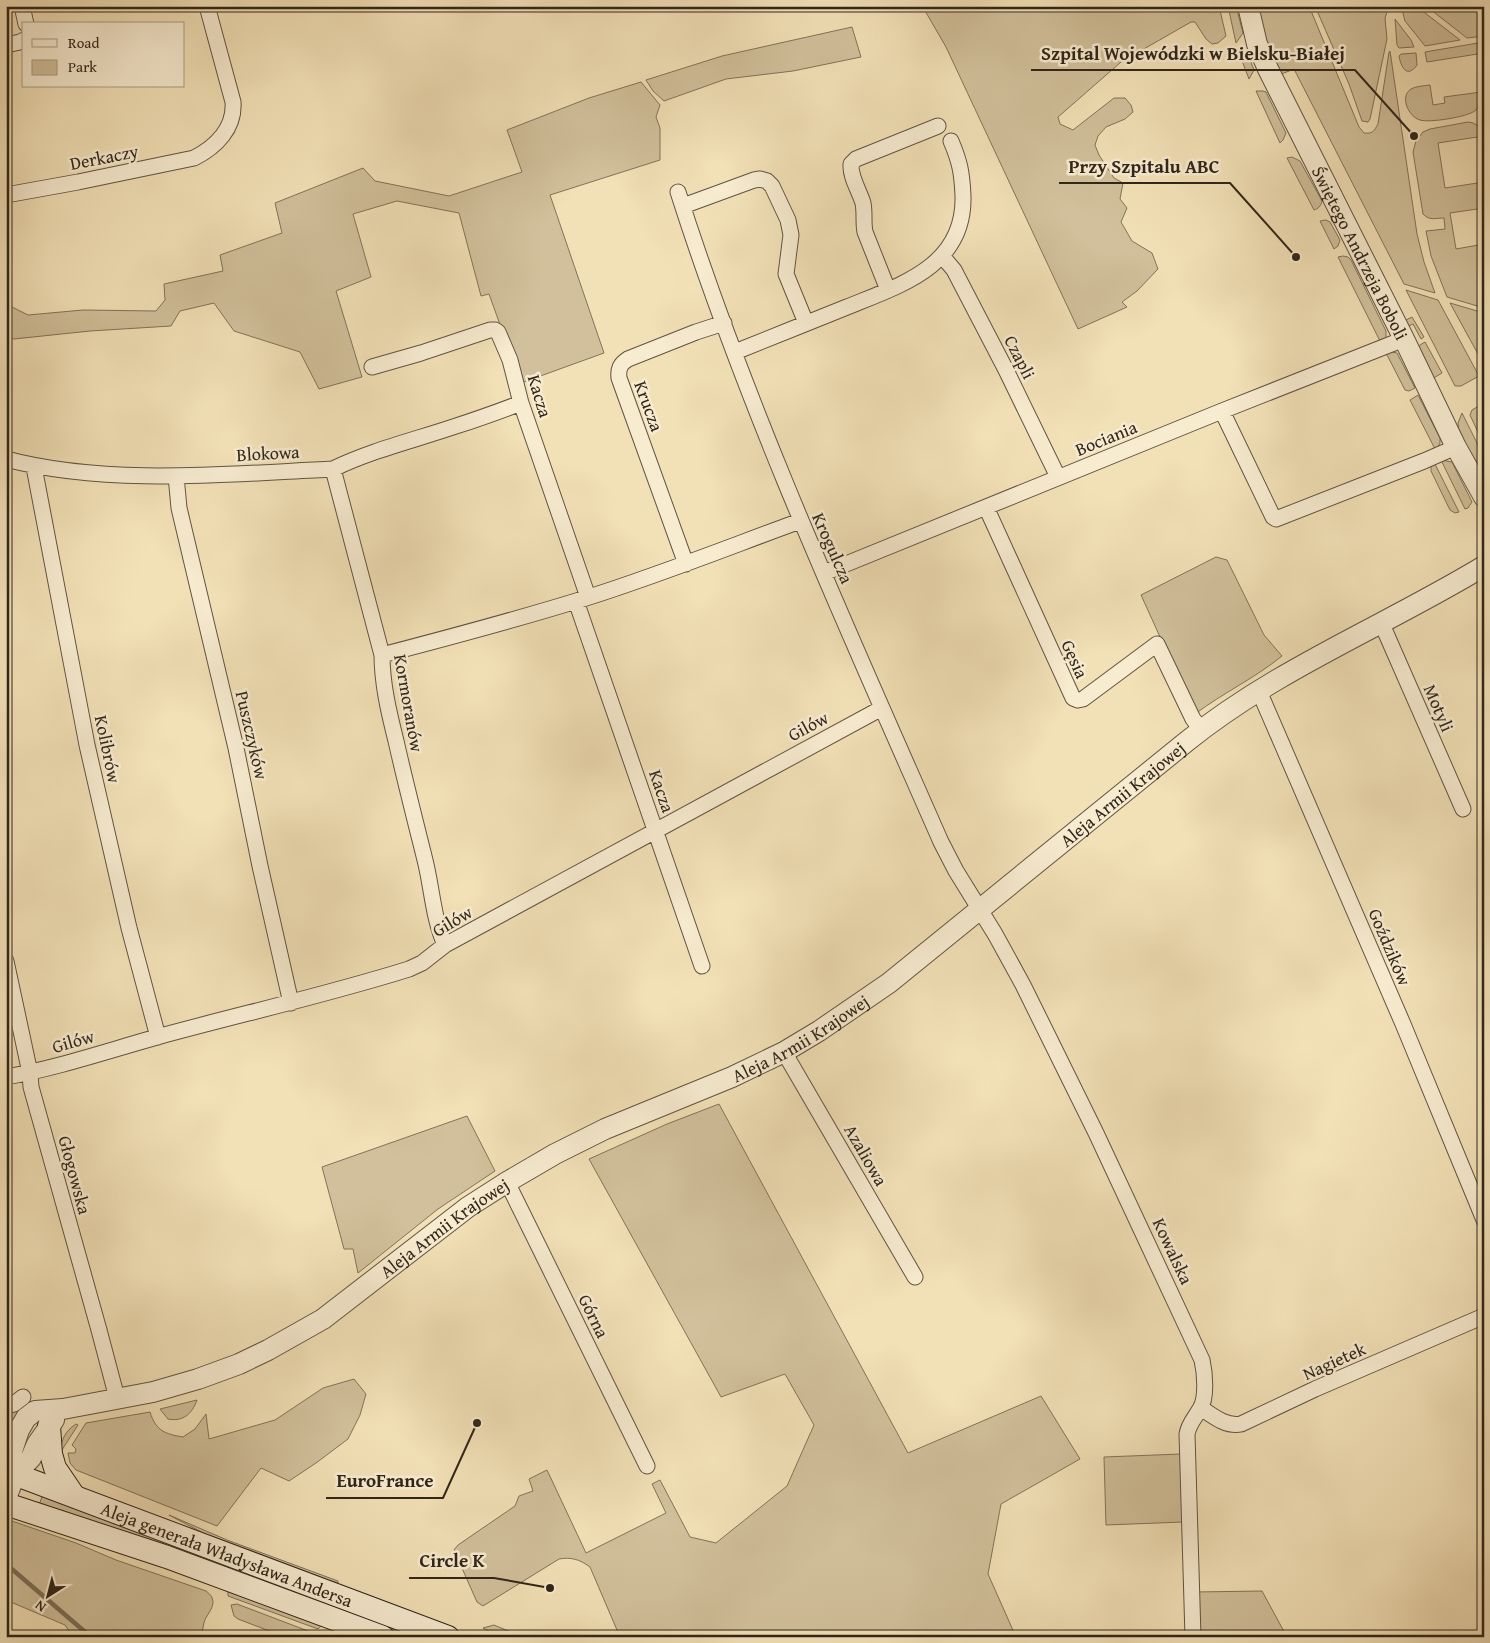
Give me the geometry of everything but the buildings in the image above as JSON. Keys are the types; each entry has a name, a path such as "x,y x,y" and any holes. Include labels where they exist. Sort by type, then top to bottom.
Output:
{"main road":[{"path":"56,1417 51,1454 55,1468 74,1496"},
{"name":"Aleja generała Władysława Andersa","path":"11,1473 448,1637"},
{"name":"Aleja generała Władysława Andersa","path":"6,1504 167,1557 384,1637"}],"street":[{"path":"22,6 26,22"},
{"name":"Derkaczy","path":"6,195 194,158 208,151 227,128 234,113 233,102 207,6"},
{"name":"Świętego Andrzeja Boboli","path":"1248,6 1251,26 1260,53 1456,447 1484,497"},
{"path":"6,45 22,41"},
{"path":"888,290 865,232 863,204 851,170 851,164 856,159 938,126"},
{"path":"735,352 888,290 916,276 943,256 960,228 963,206 960,163 952,141"},
{"path":"683,206 754,180 767,181 772,186 790,227 791,236 786,274 806,323"},
{"name":"Krogulcza","path":"678,192 724,323 800,521 941,842 979,909"},
{"name":"Czapli","path":"943,256 954,270 963,287 1058,477"},
{"name":"Krucza","path":"686,564 618,371 623,362 628,359 724,323"},
{"name":"Kacza","path":"372,367 495,330 498,332 510,360 521,403 582,599 702,966"},
{"name":"Bociania","path":"824,573 1222,411 1404,340"},
{"name":"Blokowa","path":"6,459 34,466 103,474 176,476 333,469 348,462 456,427 521,403"},
{"path":"1222,411 1273,517 1276,519 1456,447"},
{"name":"Kolibrów","path":"34,466 88,745 129,928 158,1037"},
{"name":"Kormoranów","path":"333,469 382,655 382,672 388,708 426,862 438,926 445,945"},
{"name":"Puszczyków","path":"176,476 179,508 236,748 291,1003"},
{"name":"Gęsia","path":"986,507 1073,698 1083,699 1158,644 1201,730"},
{"path":"382,655 499,624 582,599 686,564 800,521"},
{"path":"1480,569 1484,552"},
{"name":"Aleja Armii Krajowej","path":"56,1417 117,1398 153,1392 198,1379 239,1364 302,1331 345,1303 468,1207 555,1154 605,1128 732,1077 784,1052 852,1010 889,983 1201,730 1230,709 1381,622 1480,569"},
{"name":"Motyli","path":"1381,622 1463,809"},
{"name":"Goździków","path":"1259,691 1403,1024 1484,1220"},
{"name":"Gilów","path":"6,1077 30,1073 158,1037 291,1003 409,969 422,963 445,945 882,708"},
{"name":"Kowalska","path":"979,909 1024,985 1202,1360 1205,1380 1201,1408 1188,1426 1187,1434 1193,1637"},
{"name":"Głogowska","path":"6,961 34,1096 117,1398"},
{"name":"Azaliowa","path":"784,1052 915,1277"},
{"name":"Górna","path":"507,1182 647,1466"},
{"name":"Nagietek","path":"1201,1408 1233,1426 1241,1424 1315,1389 1484,1316"},
{"path":"6,1406 14,1404 23,1397"},
{"path":"6,1498 11,1473 31,1458 37,1444 56,1417"}],"green space":[{"path":"926,6 1219,6 1226,36 1218,43 1212,44 1206,39 1195,22 1191,22 1121,62 1058,117 1060,124 1073,130 1114,98 1125,98 1131,105 1133,112 1125,119 1106,127 1098,136 1095,145 1099,155 1114,178 1123,183 1120,199 1127,208 1121,222 1132,241 1152,253 1158,269 1137,291 1122,302 1127,307 1078,329 946,47 924,9"},
{"path":"1228,6 1236,6 1243,33 1236,43"},
{"path":"1256,6 1309,6 1359,127 1364,133 1373,132 1378,124 1390,51 1417,234 1435,293 1404,284 1294,69 1279,75 1270,57"},
{"path":"1315,6 1389,6 1385,18 1387,39 1368,122 1362,121 1349,84"},
{"path":"1401,6 1416,6 1460,40 1425,46 1405,21"},
{"path":"1426,6 1484,6 1484,36 1467,38"},
{"path":"1395,19 1414,47 1399,48 1397,45"},
{"path":"852,27 861,57 793,71 726,79 664,101 653,91 646,80 722,56"},
{"path":"1484,42 1484,53 1427,62 1425,52"},
{"path":"1239,53 1248,55 1254,70 1249,79"},
{"path":"1416,53 1417,65 1410,71 1405,70 1399,56 1401,54"},
{"path":"641,82 660,105 656,117 660,128 660,160 550,195 604,353 521,383 489,294 481,296 459,213 397,201 353,214 371,277 336,291 362,377 319,389 300,352 234,331 214,303 180,311 171,326 90,331 14,339 6,337 6,304 28,315 83,310 156,311 165,300 164,284 223,271 220,255 282,233 275,203 363,168 375,181 449,196 522,172 507,130 589,98"},
{"path":"1430,85 1433,105 1445,103 1444,97 1481,92 1478,106 1472,113 1458,117 1432,121 1420,120 1409,111 1406,102 1407,93 1413,88"},
{"path":"1256,91 1266,92 1286,133 1280,143"},
{"path":"1468,122 1484,129 1484,136 1438,143 1445,188 1484,182 1484,208 1450,213 1456,249 1484,244 1484,308 1447,297 1431,256 1426,231 1445,229 1444,218 1430,218 1423,214 1413,152 1416,141 1423,132"},
{"path":"1292,157 1300,161 1322,201 1315,210 1287,158"},
{"path":"1326,220 1330,222 1340,240 1338,246 1334,249 1320,221"},
{"path":"1343,256 1351,260 1386,331 1386,339 1381,343 1338,257"},
{"path":"1406,290 1438,300 1479,376 1461,386 1455,386"},
{"path":"1450,303 1484,313 1484,365"},
{"path":"1412,317 1424,337 1421,339 1413,324 1407,327 1404,321"},
{"path":"1425,342 1442,373 1432,379 1418,348"},
{"path":"1386,353 1397,353 1415,388 1409,391 1405,390"},
{"path":"1418,395 1440,438 1436,451 1410,400"},
{"path":"1484,403 1484,445 1470,415 1472,410"},
{"path":"1462,413 1484,457 1484,476 1459,432 1458,423"},
{"path":"1441,460 1452,462 1472,502 1468,508 1465,509"},
{"path":"1434,462 1459,512 1455,513 1450,510 1431,471 1431,466"},
{"path":"1216,557 1227,560 1264,635 1282,656 1195,714 1141,595"},
{"path":"719,1104 908,1453 1041,1396 1080,1459 1001,1504 988,1574 1016,1637 620,1637 590,1567 579,1560 567,1558 559,1559 483,1606 477,1602 454,1550 458,1545 515,1506 519,1496 533,1491 529,1479 547,1470 586,1553 666,1513 652,1484 660,1480 690,1537 716,1543 787,1486 814,1425 785,1374 721,1397 589,1159 667,1124"},
{"path":"467,1116 495,1171 438,1209 358,1273 353,1249 344,1249 322,1167"},
{"path":"354,1379 366,1394 360,1415 348,1439 289,1481 261,1468 217,1526 76,1470 70,1463 68,1453 75,1453 76,1449 72,1445 86,1423 150,1412 158,1427 166,1433 183,1437 195,1429 206,1414 209,1439 275,1420 323,1388"},
{"path":"197,1400 190,1413 178,1419 168,1419 160,1409"},
{"path":"19,1410 6,1440 6,1413"},
{"path":"76,1424 78,1425 60,1453 64,1436"},
{"path":"1181,1454 1183,1522 1106,1525 1104,1457"},
{"path":"43,1494 421,1637 407,1637 39,1505"},
{"path":"169,1515 227,1540 338,1581 338,1583 315,1577 205,1534"},
{"path":"6,1519 206,1591 212,1597 213,1603 205,1621 201,1637 73,1637 65,1625 6,1600"},
{"path":"228,1591 322,1625 318,1629 228,1596"},
{"path":"1262,1591 1287,1637 1198,1637 1195,1592"},
{"path":"237,1604 308,1631 311,1635 307,1637 285,1637 238,1619 234,1616 231,1605"},
{"path":"494,1625 523,1637 501,1637 483,1628"}],"waterway":[{"path":"6,1564 91,1637"}],"place":[{"name":"Szpital Wojewódzki w Bielsku-Białej","path":"1414,136"},
{"name":"Przy Szpitalu ABC","path":"1296,257"},
{"name":"EuroFrance","path":"477,1423"},
{"name":"Circle K","path":"550,1588"}]}
